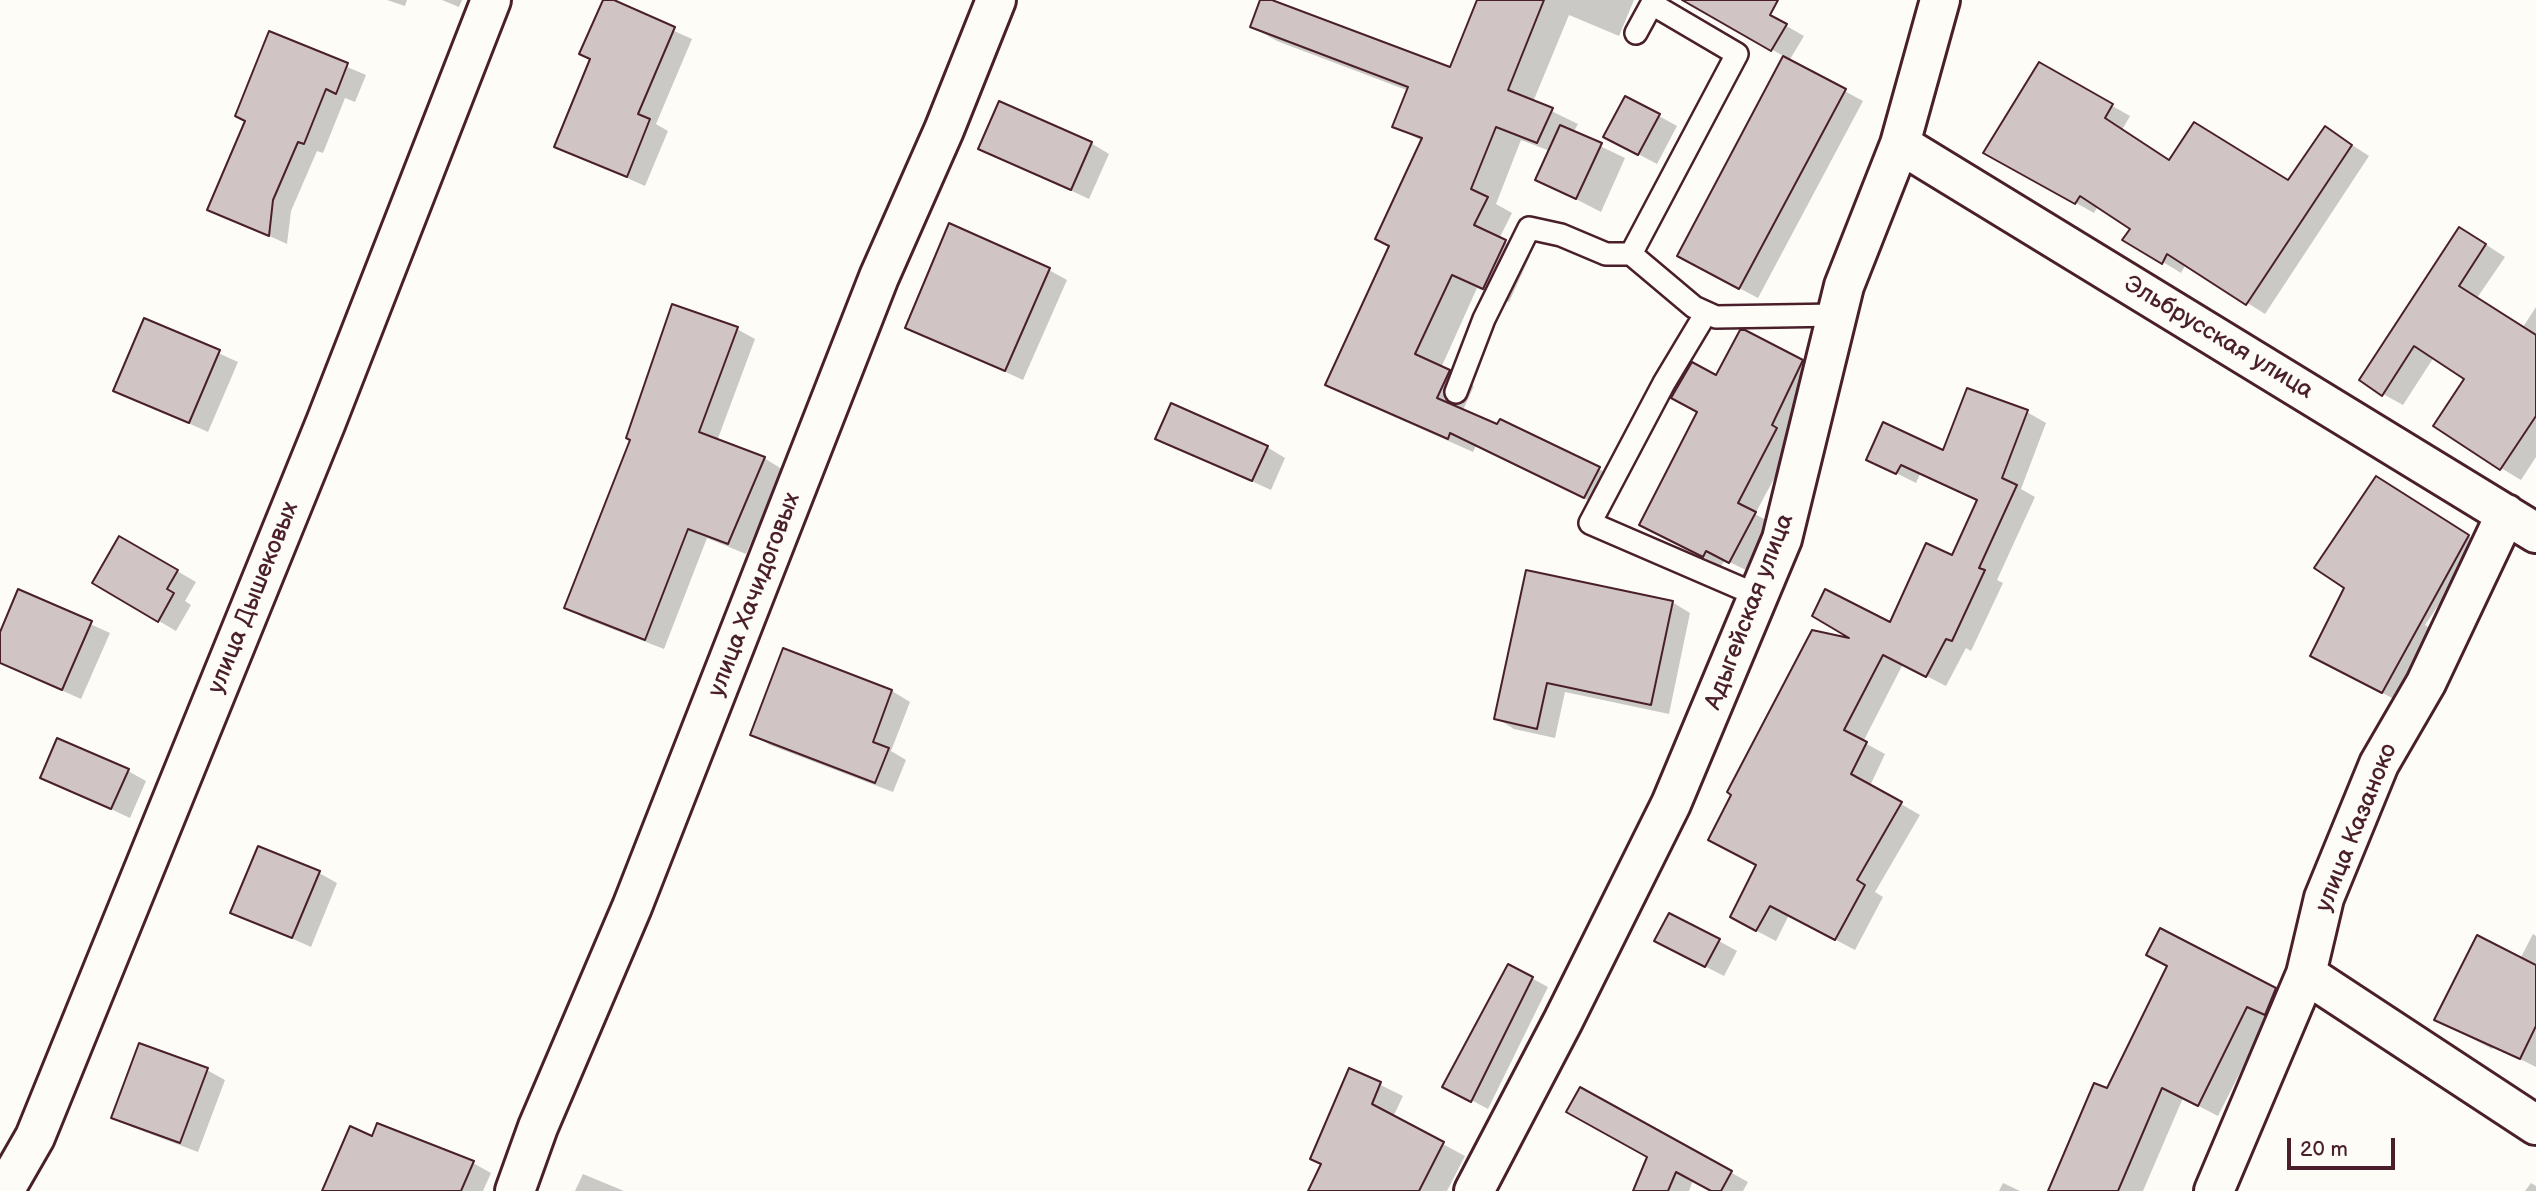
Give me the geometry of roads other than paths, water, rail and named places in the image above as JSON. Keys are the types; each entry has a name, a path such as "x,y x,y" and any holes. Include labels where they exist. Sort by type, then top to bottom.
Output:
{"street":[{"name":"улица Дышековых","path":"4,1191 40,1125 326,422 491,0"},
{"name":"улица Хачидоговых","path":"515,1191 538,1128 632,907 879,277 906,219 996,0"},
{"name":"Адыгейская улица","path":"1474,1191 1563,1021 1671,804 1782,539 1844,286 1899,144 1940,0"},
{"name":"Эльбрусская улица","path":"1899,144 2521,523"},
{"name":"улица Казаноко","path":"2214,1191 2306,974 2324,898 2379,764 2521,523"},
{"path":"2306,974 2536,1125"}],"lane":[{"path":"1631,254 1737,54 1653,2 1636,33"},
{"path":"1456,392 1484,319 1529,228 1561,235 1606,254 1631,254 1695,307 1716,317 1838,315"},
{"path":"1706,313 1664,383 1590,523 1759,596"}]}
